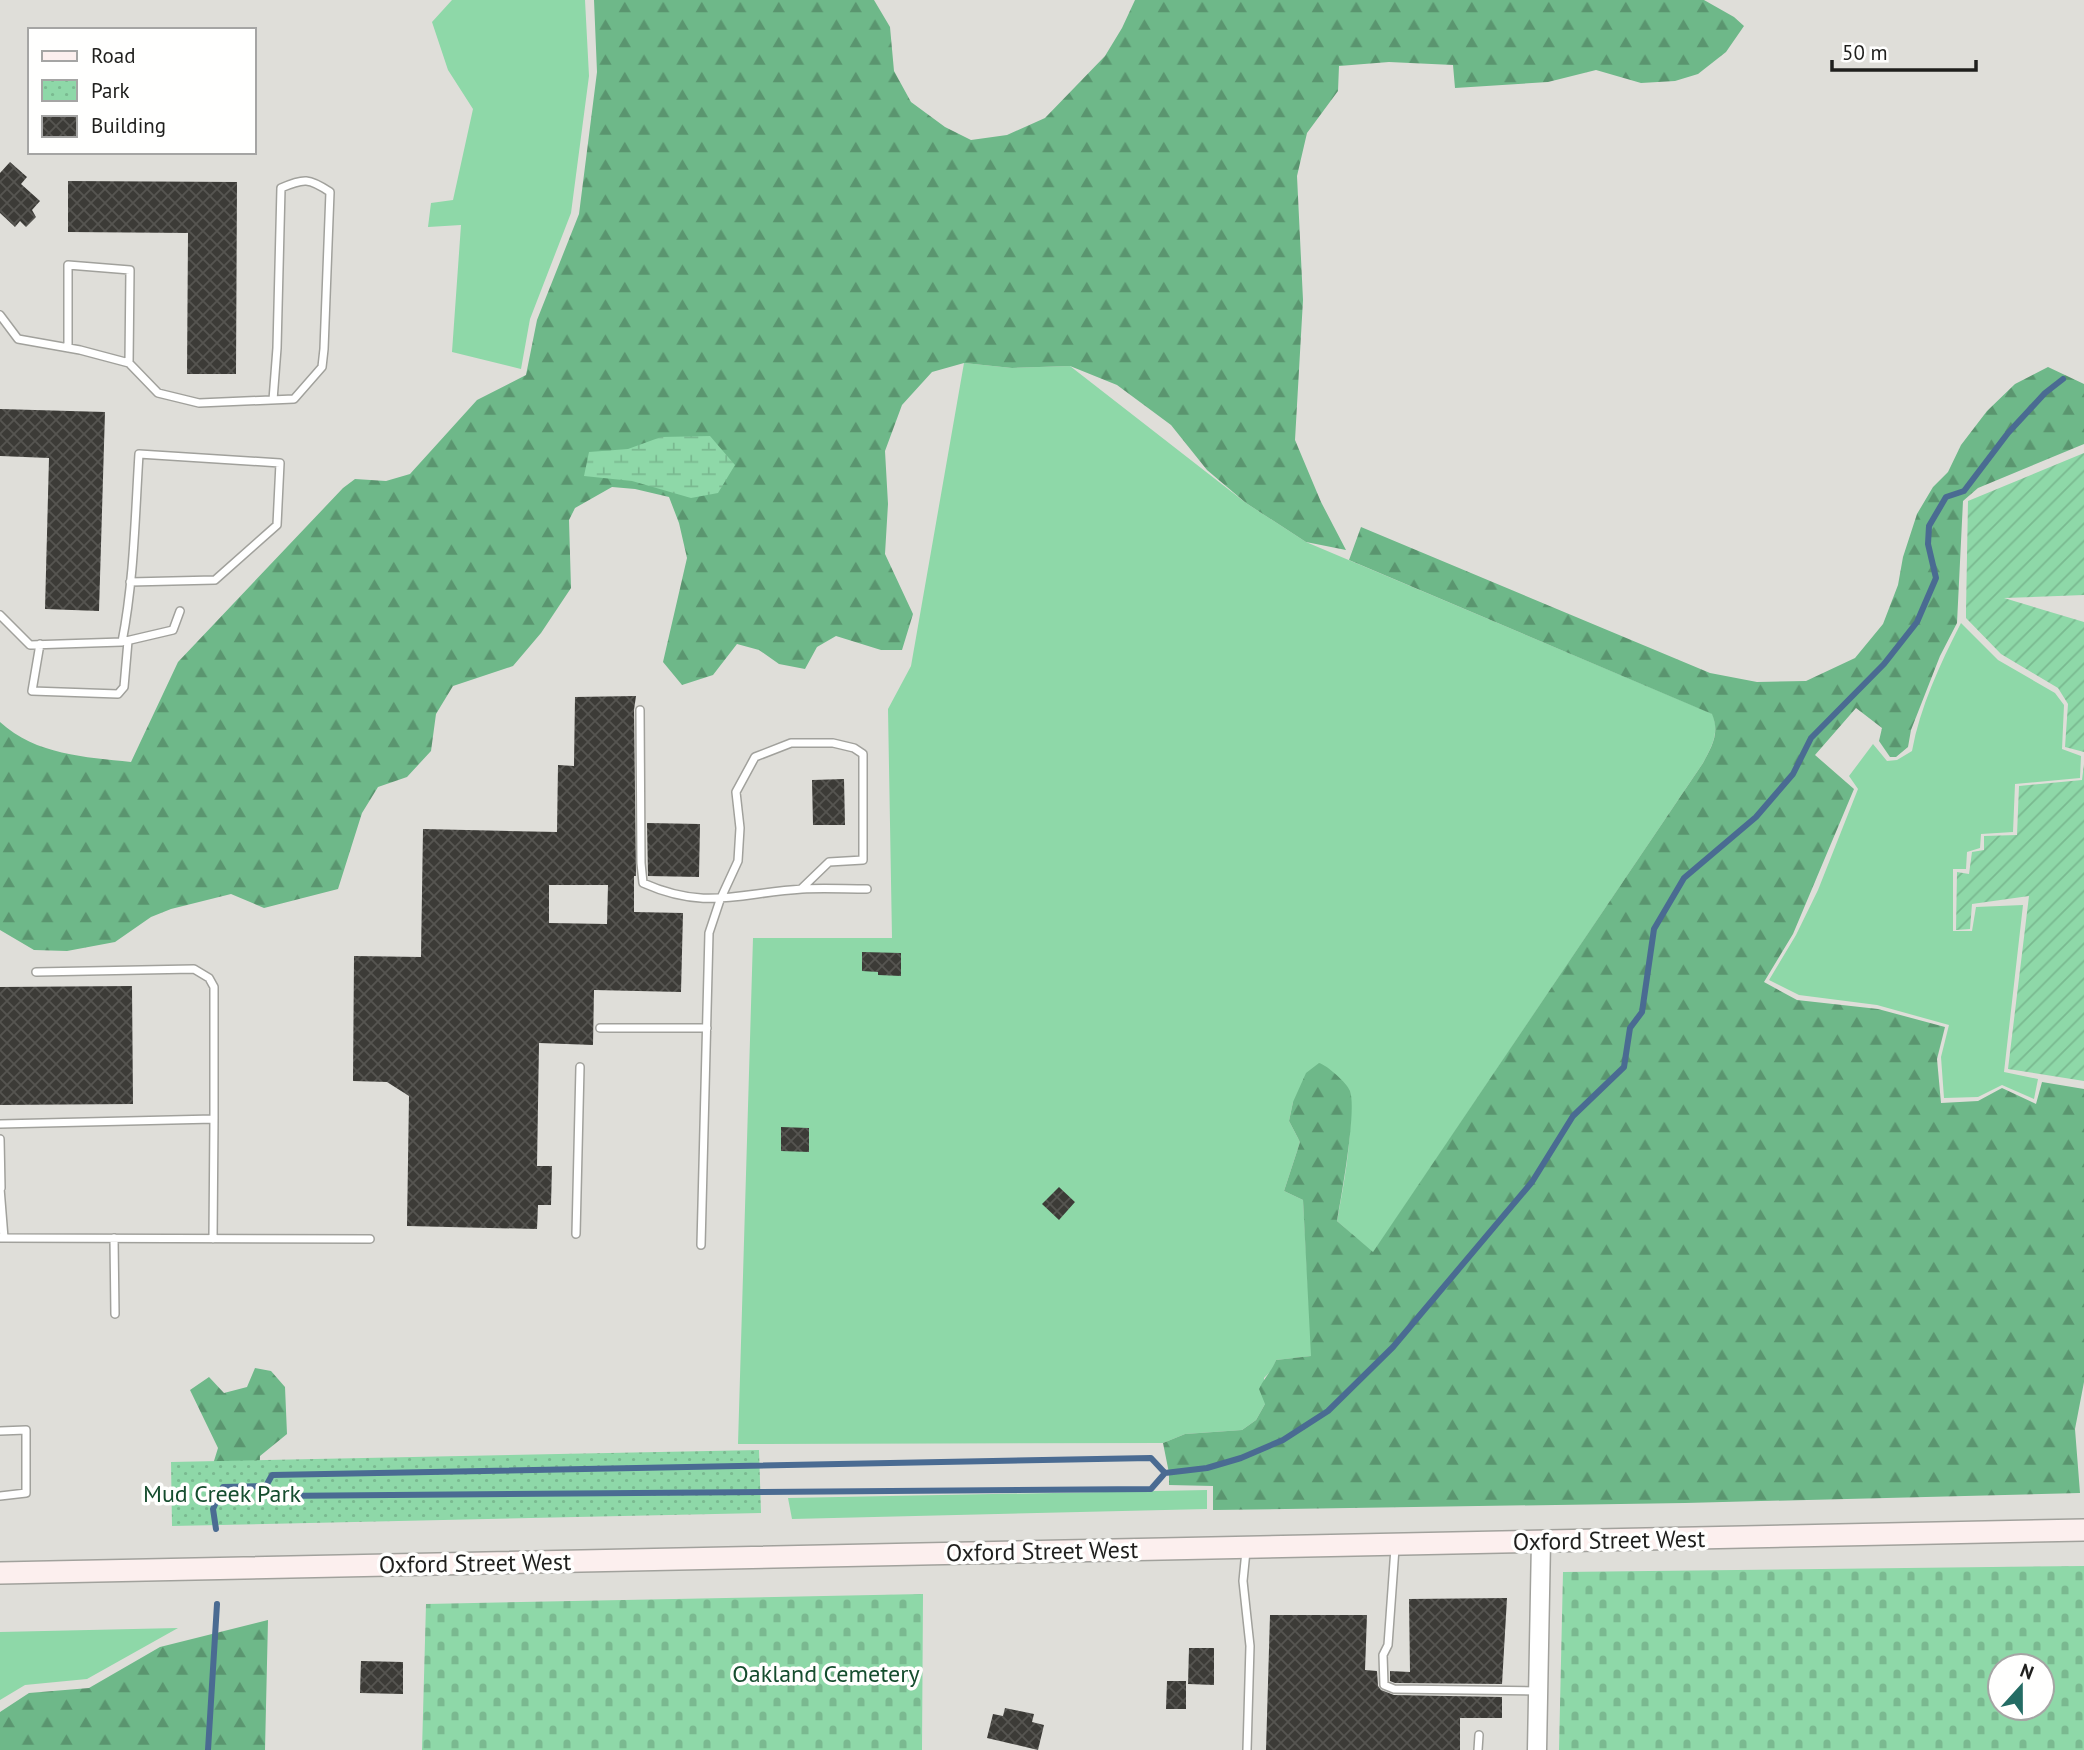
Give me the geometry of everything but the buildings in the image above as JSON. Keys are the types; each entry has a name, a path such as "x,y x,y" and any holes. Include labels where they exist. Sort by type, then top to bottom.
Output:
{"main road":[{"name":"Oxford Street West","path":"0,1573 2084,1530"}],"street":[{"path":"1537,1750 1541,1541"}],"lane":[{"path":"0,315 18,339 129,363 158,393 199,403 273,400 294,399 322,368 324,349 330,192 315,182 300,179 281,188 278,348 273,400"},
{"path":"68,348 68,265 130,270 129,363"},
{"path":"40,644 32,691 118,694 124,687 125,641 139,454 280,463 277,525 215,580 130,582"},
{"path":"0,615 30,645 125,641 173,630 180,611"},
{"path":"640,710 643,883 681,897 720,900 801,889 867,889"},
{"path":"701,1245 709,933 720,900 738,861 740,828 736,792 755,757 791,743 833,743 854,748 863,754 863,860 829,862 801,889"},
{"path":"36,972 194,969 209,978 214,987 213,1238"},
{"path":"600,1028 707,1028"},
{"path":"576,1234 580,1067"},
{"path":"0,1124 214,1119"},
{"path":"0,1139 2,1238 370,1239"},
{"path":"114,1238 115,1314"},
{"path":"0,1431 26,1430 26,1493 0,1496"},
{"path":"1395,1544 1388,1645 1383,1655 1384,1685 1394,1689 1538,1691"},
{"path":"1246,1547 1243,1581 1250,1646 1247,1750"},
{"path":"1478,1750 1479,1735"}],"green space":[{"path":"452,0 585,0 589,76 571,213 530,319 521,369 452,352 461,225 428,227 431,203 453,200 473,109 448,70 432,22"},
{"path":"594,0 874,0 890,27 894,71 911,102 945,127 971,140 1007,135 1045,118 1105,56 1135,0 1704,0 1744,26 1726,52 1698,74 1675,81 1641,83 1596,70 1548,82 1455,88 1453,65 1389,62 1339,66 1338,91 1307,133 1297,176 1303,300 1295,440 1321,502 1346,550 1306,542 1246,503 1207,470 1171,425 1117,385 1070,366 1012,368 964,363 932,372 902,405 885,451 888,504 885,554 913,614 902,650 881,650 836,636 817,647 805,669 779,664 759,650 737,644 713,675 682,685 663,662 687,558 679,523 669,497 612,487 575,508 569,520 571,588 541,633 513,666 453,686 436,714 431,751 407,777 378,787 362,813 338,889 264,908 231,894 171,909 151,917 115,942 67,951 34,950 0,930 0,722 14,733 45,748 79,756 131,762 178,662 343,488 355,479 386,481 410,474 477,400 526,375 537,320 579,214 597,72"},
{"path":"964,363 1012,368 1070,366 1246,503 1306,542 1713,714 1715,734 1703,763 1373,1253 1337,1221 1349,1140 1350,1091 1293,1102 1289,1121 1300,1142 1284,1191 1303,1200 1312,1356 1276,1360 1273,1369 1264,1378 1265,1404 1256,1420 1242,1430 1185,1434 1163,1443 738,1444 753,938 892,938 888,709 911,666"},
{"path":"2048,367 2084,384 2084,444 1978,488 1963,501 1957,623 1940,656 1911,730 1908,747 1896,757 1890,757 1879,741 1882,728 1856,708 1815,755 1854,789 1793,934 1764,982 1797,1000 1878,1009 1945,1027 1937,1059 1941,1103 1978,1101 2002,1088 2036,1104 2042,1082 2084,1089 2084,1382 2075,1429 2080,1493 1685,1503 1213,1510 1213,1486 1169,1485 1163,1443 1185,1434 1242,1430 1256,1420 1265,1404 1259,1389 1276,1360 1311,1356 1303,1200 1284,1191 1300,1142 1289,1121 1293,1102 1306,1073 1319,1063 1336,1075 1350,1091 1350,1134 1337,1221 1373,1252 1703,763 1714,739 1712,714 1349,560 1361,527 1710,673 1757,682 1806,681 1855,658 1883,624 1898,585 1903,557 1917,514 1933,487 1948,472 1961,445 1987,411 2015,384"},
{"path":"710,436 735,465 718,493 691,498 632,481 584,476 589,452 628,449 661,437"},
{"path":"2084,453 2084,595 2004,598 2084,622 2084,752 2065,747 2068,704 2058,688 2001,654 1966,618 1966,611 1968,501"},
{"path":"1961,623 1998,660 2055,693 2064,705 2062,749 2081,756 2080,778 2015,784 2013,832 1981,834 1980,848 1967,852 1966,869 1953,869 1953,931 1972,931 1976,907 2023,905 2004,1072 2038,1079 2034,1099 2002,1085 1978,1097 1944,1098 1941,1057 1949,1025 1877,1005 1799,995 1769,980 1796,935 1818,890 1858,789 1849,776 1873,744 1887,761 1897,760 1912,751 1932,686"},
{"path":"2084,764 2084,1081 2008,1069 2029,896 1972,904 1970,929 1956,930 1957,872 1969,874 1972,852 1984,850 1984,836 2017,835 2019,786 2082,780"},
{"path":"255,1368 271,1371 285,1387 287,1434 260,1456 258,1496 210,1474 218,1448 190,1390 209,1377 224,1393 247,1387"},
{"name":"Mud Creek Park","path":"759,1450 761,1513 172,1526 171,1462"},
{"path":"1207,1490 1207,1509 792,1519 788,1498"},
{"path":"2084,1566 2084,1750 1559,1750 1563,1572"},
{"name":"Oakland Cemetery","path":"923,1594 922,1750 422,1750 426,1604"},
{"path":"268,1620 265,1750 0,1750 0,1712 29,1693 89,1688 160,1647"},
{"path":"178,1628 87,1679 25,1685 0,1700 0,1632"}],"waterway":[{"path":"266,1486 272,1496 1151,1489 1165,1473 1207,1468 1241,1458 1283,1440 1328,1411 1393,1347 1532,1182 1573,1116 1624,1067 1630,1028 1642,1012 1654,929 1684,878 1756,817 1793,774 1811,738 1884,664 1917,622 1936,578 1928,544 1929,526 1946,497 1964,491 2008,433 2045,393 2063,379"},
{"path":"266,1486 272,1475 1151,1458 1165,1473"},
{"path":"216,1529 213,1509 223,1487 266,1486"},
{"path":"208,1750 217,1604"}]}
